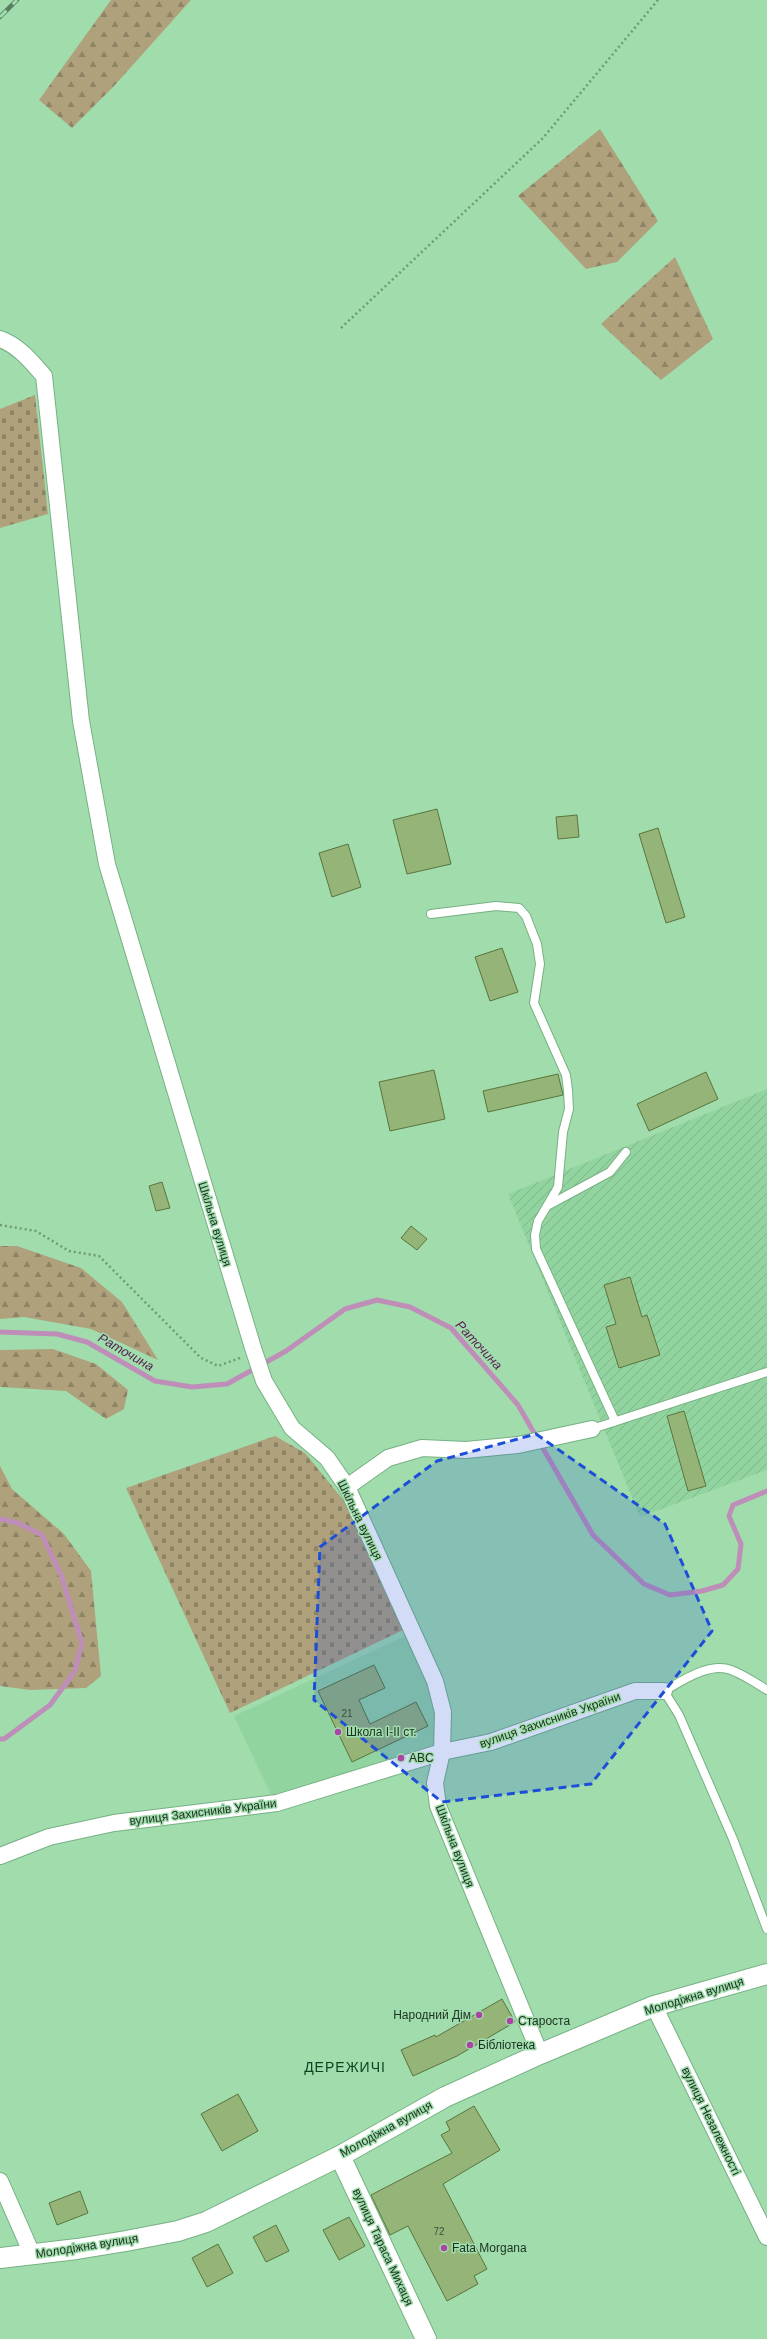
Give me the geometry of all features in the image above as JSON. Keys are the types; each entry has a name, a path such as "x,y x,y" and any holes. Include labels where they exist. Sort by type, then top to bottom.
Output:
{"street":[{"name":"Шкільна вулиця","path":"0,339 9,342 24,354 44,376 81,721 107,864 253,1348 264,1381 292,1428 327,1458 347,1487 435,1681 442,1712 442,1752 435,1783 438,1806 540,2054"},
{"path":"347,1487 388,1458 422,1448 466,1450 518,1445 592,1429"},
{"name":"вулиця Захисників України","path":"0,1856 49,1837 114,1823 277,1803 442,1752 492,1742 635,1691 664,1691"},
{"name":"Молодіжна вулиця","path":"0,2258 126,2241 178,2231 199,2224 247,2203 340,2156 445,2097 540,2054 654,2006 767,1974"},
{"name":"вулиця Незалежності","path":"654,2006 767,2237"},
{"name":"вулиця Тараса Михаця","path":"340,2156 426,2339"},
{"path":"0,2181 32,2254"}],"lane":[{"path":"432,914 496,906 519,908 526,916 536,944 540,964 534,1003 566,1075 569,1110 563,1132 558,1187 538,1221 535,1235 536,1249 615,1422"},
{"path":"547,1206 610,1172 626,1152"},
{"path":"592,1429 767,1372"},
{"name":"вулиця Захисників України","path":"664,1691 689,1677 714,1669 730,1669 767,1690"},
{"path":"664,1691 679,1715 730,1831 767,1929"}],"path":[{"path":"341,328 543,138 658,0"},
{"path":"0,1225 36,1231 69,1251 99,1256 202,1358 218,1366 242,1357 253,1348"}],"highlighted area":[{"path":"536,1434 665,1524 712,1631 591,1784 442,1802 314,1700 320,1547 437,1461"}],"shaded area":[{"path":"767,1089 767,1470 640,1517 508,1194"},
{"name":"Школа І-ІІ ст.","path":"405,1636 427,1685 434,1714 435,1747 272,1797 234,1716"}],"green space":[{"path":"111,0 191,0 114,86 72,128 39,100"},
{"path":"600,129 658,221 617,262 586,269 518,196"},
{"path":"675,257 713,339 661,380 601,324"},
{"path":"35,395 48,514 0,528 0,409"},
{"path":"0,1246 17,1246 81,1268 122,1302 158,1360 91,1329 24,1317 0,1319"},
{"path":"53,1349 96,1364 128,1390 124,1409 106,1419 66,1391 0,1387 0,1350"},
{"path":"275,1436 305,1453 344,1501 403,1630 230,1713 126,1488"},
{"path":"0,1466 12,1489 64,1534 91,1571 101,1676 86,1688 30,1690 0,1686"}],"building":[{"path":"437,809 451,864 407,874 393,820"},
{"path":"577,815 579,837 558,839 556,817"},
{"path":"658,828 685,917 666,923 639,834"},
{"path":"348,844 361,887 332,897 319,853"},
{"path":"502,948 518,992 490,1001 475,957"},
{"path":"434,1070 445,1119 390,1131 379,1082"},
{"path":"706,1072 718,1099 649,1131 637,1104"},
{"path":"558,1074 563,1095 488,1112 483,1091"},
{"path":"162,1182 170,1208 156,1211 149,1186"},
{"path":"411,1226 427,1239 417,1250 401,1238"},
{"path":"630,1277 642,1317 647,1315 660,1355 619,1368 606,1327 616,1324 604,1285"},
{"path":"684,1411 706,1486 688,1491 667,1416"},
{"name":"Школа І-ІІ ст.","path":"374,1665 385,1688 359,1700 370,1724 416,1702 428,1726 352,1762 318,1691"},
{"path":"502,1999 515,2022 457,2056 413,2076 401,2050 435,2035 436,2037"},
{"path":"238,2094 258,2131 222,2151 201,2114"},
{"path":"474,2106 500,2150 443,2184 487,2269 474,2276 478,2284 447,2301 408,2226 390,2235 371,2195 452,2153 441,2135 450,2130 446,2122"},
{"path":"80,2191 88,2213 57,2225 49,2203"},
{"path":"349,2217 365,2246 339,2260 323,2230"},
{"path":"276,2225 289,2251 266,2262 253,2237"},
{"path":"218,2244 233,2273 207,2287 192,2258"}],"waterway":[{"name":"Раточина","path":"0,1332 57,1334 87,1342 155,1381 192,1387 227,1384 286,1351 345,1309 377,1300 410,1307 451,1328 518,1405 593,1535 644,1584 670,1595 702,1591 723,1585 738,1569 741,1544 729,1516 733,1505 767,1491"},
{"name":"Раточина","path":"0,1519 18,1523 42,1535 61,1575 82,1643 75,1671 50,1705 4,1739 0,1739"}],"railway":[{"path":"0,17 17,0"}],"place":[{"name":"Школа І-ІІ ст.","path":"338,1732"},
{"name":"ABC","path":"401,1758"},
{"name":"Народний Дім","path":"479,2015"},
{"name":"Староста","path":"510,2021"},
{"name":"Бібліотека","path":"470,2045"},
{"name":"Fata Morgana","path":"444,2248"}],"district":[{"name":"ДЕРЕЖИЧІ","path":"345,2067"}]}
